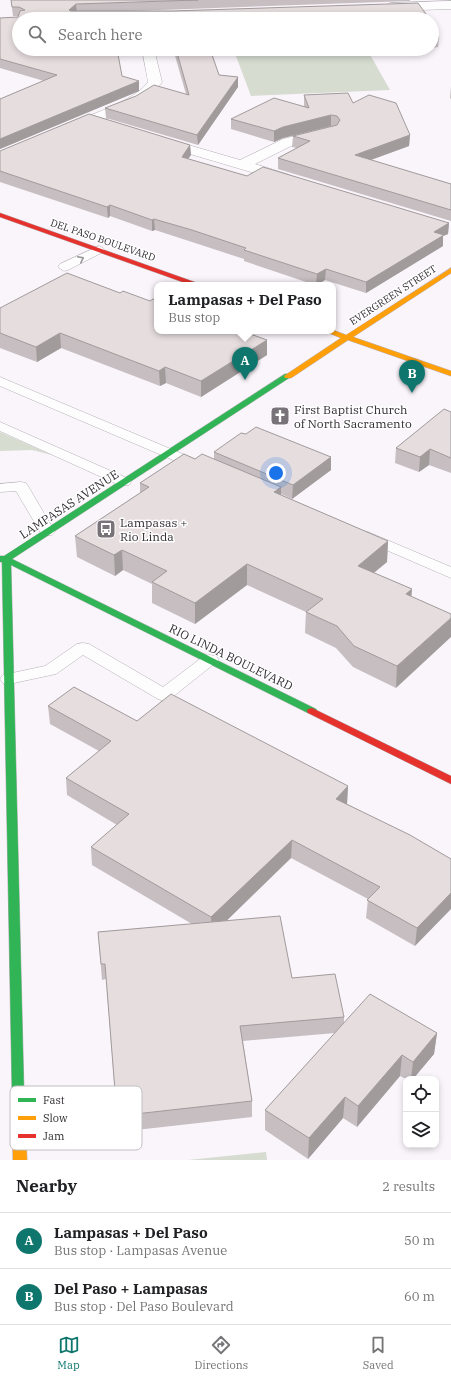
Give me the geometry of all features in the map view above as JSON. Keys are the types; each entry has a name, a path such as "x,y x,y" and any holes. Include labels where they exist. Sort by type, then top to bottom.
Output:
{"street":[{"path":"378,8 450,4"},
{"path":"55,133 137,99 154,87 155,82 149,56"},
{"path":"89,119 112,126"},
{"path":"242,165 288,142 331,131"},
{"path":"151,137 301,183"},
{"name":"DEL PASO BOULEVARD","path":"0,215 190,282"},
{"name":"EVERGREEN STREET","path":"347,338 451,270"},
{"path":"336,334 451,374"},
{"name":"LAMPASAS AVENUE","path":"3,559 347,338"},
{"path":"3,559 9,679 18,1086"},
{"name":"RIO LINDA BOULEVARD","path":"3,559 451,780"},
{"path":"20,1150 20,1160"}],"lane":[{"path":"64,267 99,250"},
{"path":"0,381 165,456"},
{"path":"0,391 165,456 211,470"},
{"path":"0,426 124,482"},
{"path":"0,488 21,486 47,532"},
{"path":"356,532 451,573"},
{"path":"9,679 50,670 83,648 164,695 210,660"}],"shaded area":[{"path":"236,56 371,56 390,90 251,96"},
{"path":"0,432 52,455 32,450 0,451"},
{"path":"266,1152 267,1160 188,1160"}],"building":[{"path":"11,0 198,0 76,4 69,10 172,11 418,3 425,12 20,12 25,10 19,7 12,7"},
{"path":"12,17 12,56 118,56 122,76 139,81 0,139 0,99 57,75 0,59 0,18"},
{"path":"178,56 212,56 219,75 238,77 197,135 105,108 136,96 154,85 189,95"},
{"path":"348,93 353,103 369,95 396,103 410,135 355,155 451,184 451,210 278,158 310,141 293,136 337,125 340,120 337,116 331,115 283,127 274,131 231,119 274,98 309,108 304,95"},
{"path":"89,114 190,145 182,157 247,176 263,167 449,223 434,232 444,235 366,282 326,269 317,274 244,250 246,248 192,230 154,219 152,220 110,205 107,207 0,171 0,151"},
{"path":"67,273 120,293 123,291 150,301 154,300 154,334 250,334 267,340 201,381 165,367 159,371 60,333 36,347 0,333 0,308"},
{"path":"444,409 451,412 451,458 430,449 420,457 396,448"},
{"path":"256,427 331,457 293,485 214,452 241,433 246,434"},
{"path":"184,454 195,459 202,454 281,487 274,492 388,541 358,566 412,589 406,594 451,614 451,618 397,666 354,646 337,626 306,612 323,599 247,564 195,603 152,582 167,571 122,550 114,555 75,536 149,487 140,483"},
{"path":"74,687 137,721 171,694 348,786 336,799 410,835 451,859 451,893 417,928 367,900 380,887 292,840 211,917 91,847 129,814 66,778 111,741 48,706"},
{"path":"280,916 292,978 335,974 344,1017 240,1026 252,1101 142,1113 142,1086 115,1086 105,964 101,964 98,932"},
{"path":"370,994 437,1033 413,1062 402,1055 358,1106 345,1097 309,1138 265,1110"}],"traffic: fast":[{"path":"6,559 288,376"},
{"path":"0,559 6,559 312,711"},
{"path":"6,559 18,1086"}],"traffic: slow":[{"path":"288,376 451,270"},
{"path":"336,334 451,374"},
{"path":"20,1150 20,1160"}],"traffic: jam":[{"path":"0,215 190,282"},
{"path":"312,711 451,780"}],"place":[{"name":"Lampasas + Del Paso","path":"245,380"},
{"name":"Del Paso + Lampasas","path":"412,393"},
{"name":"First Baptist Church of North Sacramento","path":"280,416"},
{"name":"Lampasas + Rio Linda","path":"106,529"}]}
